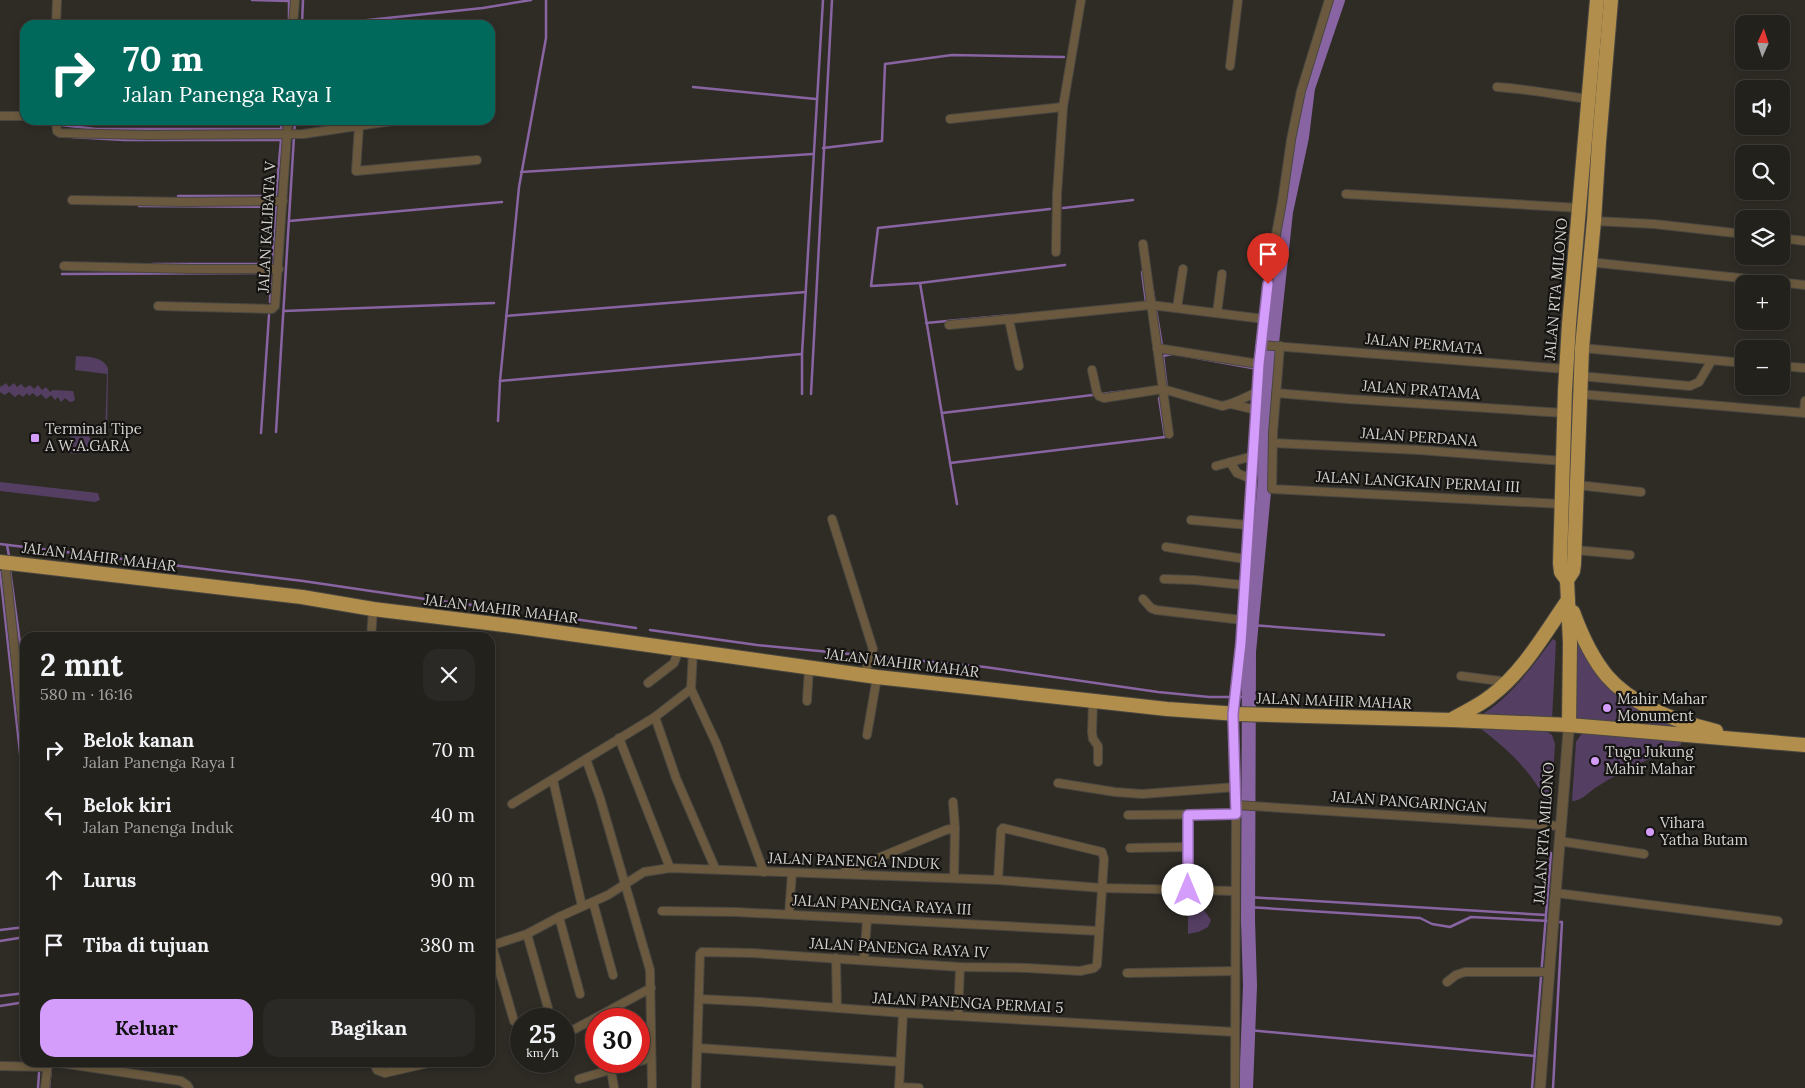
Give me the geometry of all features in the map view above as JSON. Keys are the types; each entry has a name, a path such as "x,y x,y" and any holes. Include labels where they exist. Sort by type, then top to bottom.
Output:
{"highway":[{"name":"JALAN RTA MILONO","path":"1567,580 1560,568 1566,369 1597,0"},
{"name":"JALAN RTA MILONO","path":"1569,725 1570,643 1567,580 1574,568 1580,376 1611,0"},
{"path":"1578,234 1593,228"},
{"name":"JALAN MAHIR MAHAR","path":"3,562 302,597 870,676 1093,701 1235,714 1569,725 1805,745"},
{"path":"1451,720 1489,698 1508,682 1532,652 1568,600"},
{"path":"1568,600 1578,626 1595,659 1608,676 1623,690 1644,704 1686,722 1710,730 1755,740"}],"street":[{"path":"56,20 57,0"},
{"path":"293,20 295,0"},
{"path":"1056,252 1057,194 1063,107 1081,0"},
{"path":"1230,66 1238,0"},
{"path":"1273,443 1276,393 1271,345 1264,319 1270,267 1291,140 1302,91 1329,0"},
{"path":"1497,87 1538,90 1552,94 1589,99"},
{"path":"950,118 1063,107"},
{"path":"0,116 20,116"},
{"path":"56,125 57,130 60,133 146,135 292,134 366,125"},
{"name":"JALAN KALIBATA V","path":"158,306 272,308 277,303 282,201 292,134 289,125"},
{"path":"359,126 356,171 477,160"},
{"path":"1346,194 1580,208"},
{"path":"72,200 282,201"},
{"path":"1593,228 1654,224 1735,233"},
{"path":"1790,239 1805,241"},
{"path":"1143,244 1169,434"},
{"path":"1590,262 1805,285"},
{"path":"64,266 191,269 279,268"},
{"path":"1177,308 1183,269"},
{"path":"1217,313 1222,274"},
{"path":"949,325 1151,305 1264,319"},
{"path":"1009,320 1019,366"},
{"path":"1235,1088 1236,814 1239,805 1236,787 1235,714 1259,364 1271,345"},
{"name":"JALAN PERMATA","path":"1271,345 1566,369"},
{"path":"1157,348 1259,364"},
{"path":"1582,348 1735,362"},
{"path":"1580,376 1690,386 1699,382 1712,360"},
{"path":"1790,367 1805,368"},
{"path":"1092,370 1097,393 1101,397 1163,390 1222,406 1257,392"},
{"name":"JALAN PRATAMA","path":"1276,393 1564,412"},
{"path":"1579,394 1804,413 1805,400"},
{"path":"1231,404 1256,410"},
{"name":"JALAN PERDANA","path":"1273,443 1419,450 1563,461"},
{"name":"JALAN LANGKAIN PERMAI III","path":"1273,443 1272,489 1562,504"},
{"path":"1216,466 1253,456"},
{"path":"1230,462 1237,473 1251,478"},
{"path":"1576,485 1641,492"},
{"path":"832,519 873,649 867,735"},
{"path":"1191,520 1248,525"},
{"path":"1166,547 1245,559"},
{"path":"1575,550 1630,555"},
{"path":"3,562 20,703"},
{"path":"1164,579 1243,585"},
{"path":"1143,599 1151,608 1156,610 1242,620"},
{"path":"371,632 373,608"},
{"path":"648,683 674,663 686,650"},
{"path":"686,650 691,689 717,745 764,872"},
{"path":"808,701 809,668"},
{"path":"1461,676 1508,682"},
{"path":"512,804 655,717 691,689"},
{"path":"1093,701 1092,732 1093,739 1098,746 1098,762"},
{"path":"655,717 676,778 715,868"},
{"name":"JALAN RTA MILONO","path":"1540,1088 1569,725"},
{"path":"619,738 670,868"},
{"path":"586,759 600,798 650,970 652,1088"},
{"path":"553,780 582,906"},
{"path":"1058,783 1128,794 1185,792 1236,787"},
{"path":"953,802 955,828 954,878"},
{"name":"JALAN PANGARINGAN","path":"1239,805 1560,826"},
{"path":"1128,815 1236,814"},
{"path":"1188,815 1188,890"},
{"path":"840,874 955,828"},
{"path":"998,880 1001,830 1005,828 1102,852 1104,856 1100,931"},
{"path":"1559,840 1644,854"},
{"path":"1130,848 1188,847"},
{"name":"JALAN PANENGA INDUK","path":"495,945 527,934 608,895 644,872 670,868 715,868 764,872 998,880 1102,888 1235,891"},
{"path":"789,914 792,873"},
{"path":"1556,893 1778,921"},
{"path":"593,902 613,975"},
{"name":"JALAN PANENGA RAYA III","path":"662,911 789,914 866,920 1038,926 1100,931"},
{"path":"559,917 580,994"},
{"path":"864,960 866,920"},
{"name":"JALAN PANENGA RAYA IV","path":"699,999 700,954 702,952 836,958 960,967 1080,971 1094,968 1097,965 1100,931"},
{"path":"527,934 548,1008"},
{"path":"836,958 837,1008"},
{"path":"495,959 510,1008"},
{"path":"958,1016 960,967"},
{"path":"1127,973 1235,971"},
{"path":"1447,982 1456,975 1465,972 1549,972"},
{"path":"575,1029 651,988"},
{"path":"696,1088 699,999"},
{"name":"JALAN PANENGA PERMAI 5","path":"699,999 1235,1032"},
{"path":"903,1013 899,1088 919,1088"},
{"path":"698,1048 900,1062"},
{"path":"0,1066 20,1065"},
{"path":"45,1088 49,1067"},
{"path":"73,1067 181,1081 189,1088"},
{"path":"376,1067 380,1072 385,1073 411,1067"},
{"path":"579,1079 600,1073"},
{"path":"612,1073 614,1088"}],"shaded area":[{"path":"76,356 98,359 108,368 107,435 105,434 107,374 75,370"},
{"path":"6,383 9,387 14,383 17,387 21,384 25,388 30,385 34,389 38,385 42,390 46,387 50,392 53,390 73,391 75,399 70,402 65,398 61,402 58,397 55,400 51,395 46,399 41,394 37,397 33,393 29,396 27,393 23,397 19,394 15,397 9,392 5,395 0,392 0,385 1,387"},
{"path":"71,429 88,434 91,445 90,449 79,454 69,453"},
{"path":"0,482 98,493 100,500 95,502 0,491"},
{"path":"1553,639 1556,641 1552,720 1476,718 1488,711 1509,693"},
{"path":"1578,641 1586,654 1677,728 1575,722"},
{"path":"1481,729 1546,731 1552,735 1555,744 1551,808 1528,773 1503,747"},
{"path":"1583,732 1681,741 1681,745 1626,770 1581,798 1572,801 1576,742"},
{"path":"1191,904 1201,906 1211,920 1208,927 1188,934 1188,918"}],"waterway":[{"path":"252,0 289,1"},
{"path":"302,20 303,0"},
{"path":"368,20 483,8 531,0"},
{"path":"498,421 500,381 519,187 546,38 546,0"},
{"path":"802,394 802,354 823,0"},
{"path":"811,394 832,0"},
{"path":"1246,1088 1250,986 1248,920 1249,652 1265,481 1266,399 1286,212 1302,137 1308,88 1338,0"},
{"path":"289,2 289,20"},
{"path":"823,148 882,141 885,64 952,55 1064,57"},
{"path":"693,87 816,99"},
{"path":"61,125 96,129 282,129"},
{"path":"281,130 282,125"},
{"path":"276,432 295,125"},
{"path":"72,137 124,140 281,140"},
{"path":"276,196 281,140"},
{"path":"521,172 813,154"},
{"path":"178,196 276,196"},
{"path":"1063,208 1133,200"},
{"path":"289,221 502,202"},
{"path":"139,206 276,207"},
{"path":"272,265 276,207"},
{"path":"920,283 871,286 878,228 1050,209"},
{"path":"153,264 272,264"},
{"path":"957,504 920,283 1065,265"},
{"path":"1144,302 1146,302 1142,272 1145,272"},
{"path":"62,274 271,273"},
{"path":"270,302 271,274"},
{"path":"1152,285 1162,346"},
{"path":"506,316 806,292"},
{"path":"284,311 494,303"},
{"path":"261,433 269,315"},
{"path":"926,323 1012,315"},
{"path":"500,381 802,354"},
{"path":"1167,389 1163,356 1172,354"},
{"path":"1180,355 1269,371"},
{"path":"942,413 1134,390"},
{"path":"950,463 1165,437 1159,398 1162,397"},
{"path":"0,544 303,581 513,610"},
{"path":"7,545 9,556"},
{"path":"10,570 20,643"},
{"path":"0,572 20,753"},
{"path":"526,612 636,628"},
{"path":"1251,625 1384,635"},
{"path":"650,630 757,645 985,667 1158,692 1209,697 1248,697"},
{"path":"1244,731 1244,874 1247,943 1242,1066 1244,1088"},
{"path":"1532,1088 1551,853"},
{"path":"1248,897 1546,915"},
{"path":"1248,907 1420,918 1432,924 1450,927 1471,917 1550,921"},
{"path":"1553,1088 1562,922 1555,922"},
{"path":"0,930 20,928"},
{"path":"0,941 20,938"},
{"path":"0,996 20,994"},
{"path":"0,1006 20,1003"},
{"path":"1248,1030 1535,1056"},
{"path":"49,1088 51,1067"},
{"path":"38,1088 39,1073"}],"place":[{"name":"Terminal Tipe A W.A.GARA","path":"35,438"},
{"name":"Mahir Mahar Monument","path":"1607,708"},
{"name":"Tugu Jukung Mahir Mahar","path":"1595,761"},
{"name":"Vihara Yatha Butam","path":"1650,832"}],"route":[{"path":"1188,890 1188,815 1236,814 1233,714 1241,643 1243,585 1259,364 1268,284"}]}
